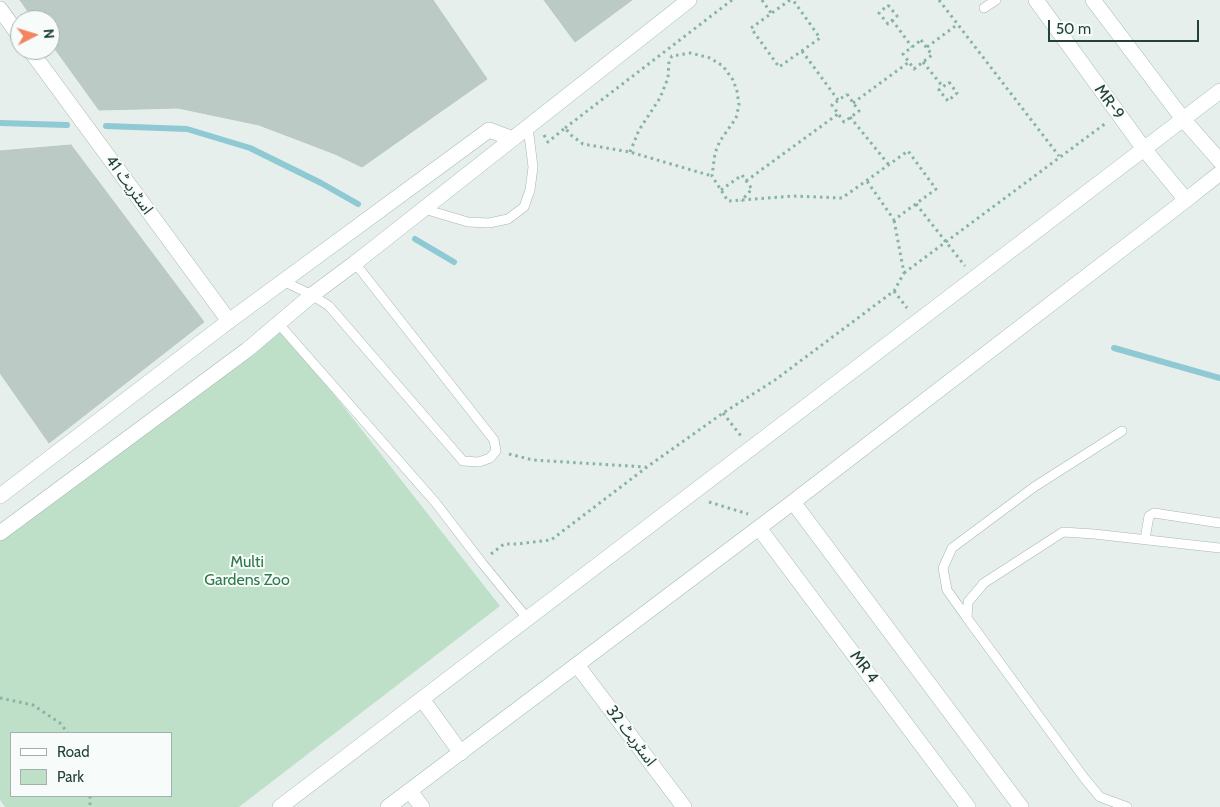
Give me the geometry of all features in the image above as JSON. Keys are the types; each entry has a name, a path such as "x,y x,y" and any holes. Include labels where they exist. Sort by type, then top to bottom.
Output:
{"street":[{"path":"0,532 247,350 312,295 355,264 689,0"},
{"name":"MR-9","path":"1036,0 1144,149 1186,200"},
{"path":"1093,0 1183,120 1220,161"},
{"path":"0,9 10,23"},
{"name":"اسٹریٹ 41","path":"37,60 229,320"},
{"path":"280,807 1220,91"},
{"path":"0,496 229,320 488,130 513,139"},
{"path":"388,807 793,502 1220,173"},
{"path":"793,502 1020,807"},
{"name":"MR 4","path":"763,524 968,807"},
{"name":"اسٹریٹ 32","path":"577,665 684,807"},
{"path":"422,699 461,752"},
{"path":"410,791 422,807"}],"lane":[{"path":"984,8 996,0"},
{"path":"424,210 468,222 508,220 524,207 530,190 533,167 531,124"},
{"path":"283,281 312,295 329,306 463,461 479,462 490,458 496,451 494,440 355,264"},
{"path":"278,324 435,502 527,618"},
{"path":"1122,431 1034,487 952,548 943,568 947,590 966,618 1100,797 1127,807"},
{"path":"1145,539 1149,516 1154,513 1220,523"},
{"path":"966,618 968,602 984,583 1063,532 1220,548"}],"path":[{"path":"531,124 548,142 732,0"},
{"path":"762,0 771,13"},
{"path":"791,0 820,38 779,67 751,28 791,0"},
{"path":"939,0 1059,156"},
{"path":"888,5 897,16 892,20 888,24 879,13 888,5"},
{"path":"892,20 912,47"},
{"path":"927,47 958,24"},
{"path":"921,40 927,47 932,55 914,69 903,54 921,40"},
{"path":"666,50 672,56"},
{"path":"802,51 838,100"},
{"path":"672,56 691,53 710,58 722,66 733,80 739,105 736,118 720,141 715,153 712,176 728,201 793,196 842,198 908,151 936,189 894,220"},
{"path":"630,152 639,130 660,98 668,78 669,61 672,56"},
{"path":"853,103 909,62"},
{"path":"923,62 943,87"},
{"path":"948,82 957,93 948,101 939,90 943,87 948,82"},
{"path":"846,94 853,103 859,110 844,122 832,105 846,94"},
{"path":"482,563 504,544 551,540 647,467 723,412 775,380 894,291 904,273 1118,113"},
{"path":"746,181 838,114"},
{"path":"850,117 889,165"},
{"path":"565,128 583,144 630,152 712,176"},
{"path":"721,190 742,175 752,190 741,201"},
{"path":"867,181 894,220 904,273"},
{"path":"916,204 947,241 974,278"},
{"path":"723,412 750,449"},
{"path":"496,451 533,460 647,467"},
{"path":"689,496 763,524"},
{"path":"0,698 33,706 60,722 67,732"}],"green space":[{"name":"Multi Gardens Zoo","path":"278,323 500,606 239,807 5,807 0,800 0,532"}],"building":[{"path":"20,0 433,0 487,79 362,167 335,154 259,125 178,108 99,110 60,56 60,10 27,10"},
{"path":"544,0 632,0 575,42"},
{"path":"71,145 204,322 49,443 0,373 0,151"}],"waterway":[{"path":"0,123 67,125"},
{"path":"106,126 187,129 250,148 321,183 358,204"},
{"path":"415,239 454,262"},
{"path":"1114,348 1220,378"}]}
